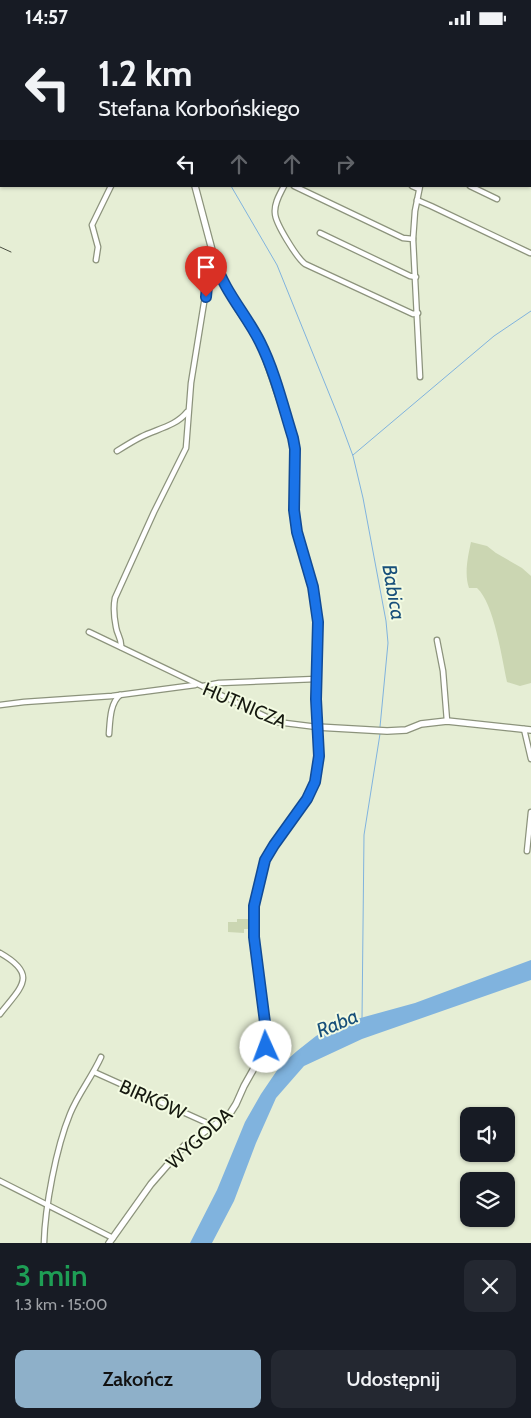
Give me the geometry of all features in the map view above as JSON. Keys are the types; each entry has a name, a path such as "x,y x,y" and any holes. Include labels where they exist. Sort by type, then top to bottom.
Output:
{"street":[{"path":"96,260 98,247 92,225 111,187"},
{"name":"WYGODA","path":"111,1241 166,1166 186,1145 229,1115 266,1047 267,1038 253,930 254,906 265,860 307,799 315,782 319,756 316,679 318,622 313,587 297,532 294,510 295,449 293,438 260,342 234,302 215,261 195,187"},
{"path":"284,187 275,209 276,218 298,259 304,265 413,314 418,313"},
{"path":"296,187 403,238 413,239"},
{"path":"472,187 497,199"},
{"path":"420,188 413,239 420,377"},
{"path":"417,200 530,253"},
{"path":"320,233 416,277"},
{"path":"120,647 122,642 116,629 113,608 115,598 186,447 188,411 208,278 212,264 215,261"},
{"path":"117,451 142,436 175,422 188,411"},
{"name":"HUTNICZA","path":"89,632 277,722 298,726 387,731 406,730 421,724 447,721 531,730"},
{"path":"437,641 443,671 447,721"},
{"path":"0,705 121,695 199,685 316,679"},
{"path":"109,734 110,717 115,701 121,695"},
{"path":"524,729 531,759"},
{"path":"526,851 531,812"},
{"path":"0,953 14,962 24,976 24,980 16,993 0,1014"},
{"path":"44,1243 48,1207 60,1149 70,1115 101,1057"},
{"name":"BIRKÓW","path":"94,1073 204,1122 210,1127"},
{"path":"0,1181 111,1241"}],"green space":[{"path":"471,542 487,546 522,568 531,576 531,683 520,686 507,682 493,618 483,595 477,588 469,588 467,565"},
{"path":"237,919 248,919 248,929 244,929 244,933 228,932 228,922 237,922"}],"water":[{"path":"531,960 531,980 362,1039 304,1066 276,1098 256,1143 234,1201 212,1243 190,1243 217,1190 245,1122 280,1066 297,1051 316,1036 335,1025 415,1003"}],"waterway":[{"name":"Babica","path":"232,187 277,265 353,456 363,498 386,621 388,643 380,727"},
{"path":"353,455 494,336 531,311"},
{"name":"Babica","path":"362,1019 364,835 380,734"}],"railway":[{"path":"0,247 11,252"}],"route":[{"path":"206,297 208,278 212,264 215,261 223,281 238,309 260,342 268,361 293,438 295,449 294,510 297,532 313,587 318,622 316,699 319,756 315,782 307,799 265,860 254,906 253,930 267,1038 266,1047"}],"water label":[{"name":"Raba","path":"337,1023"}]}
